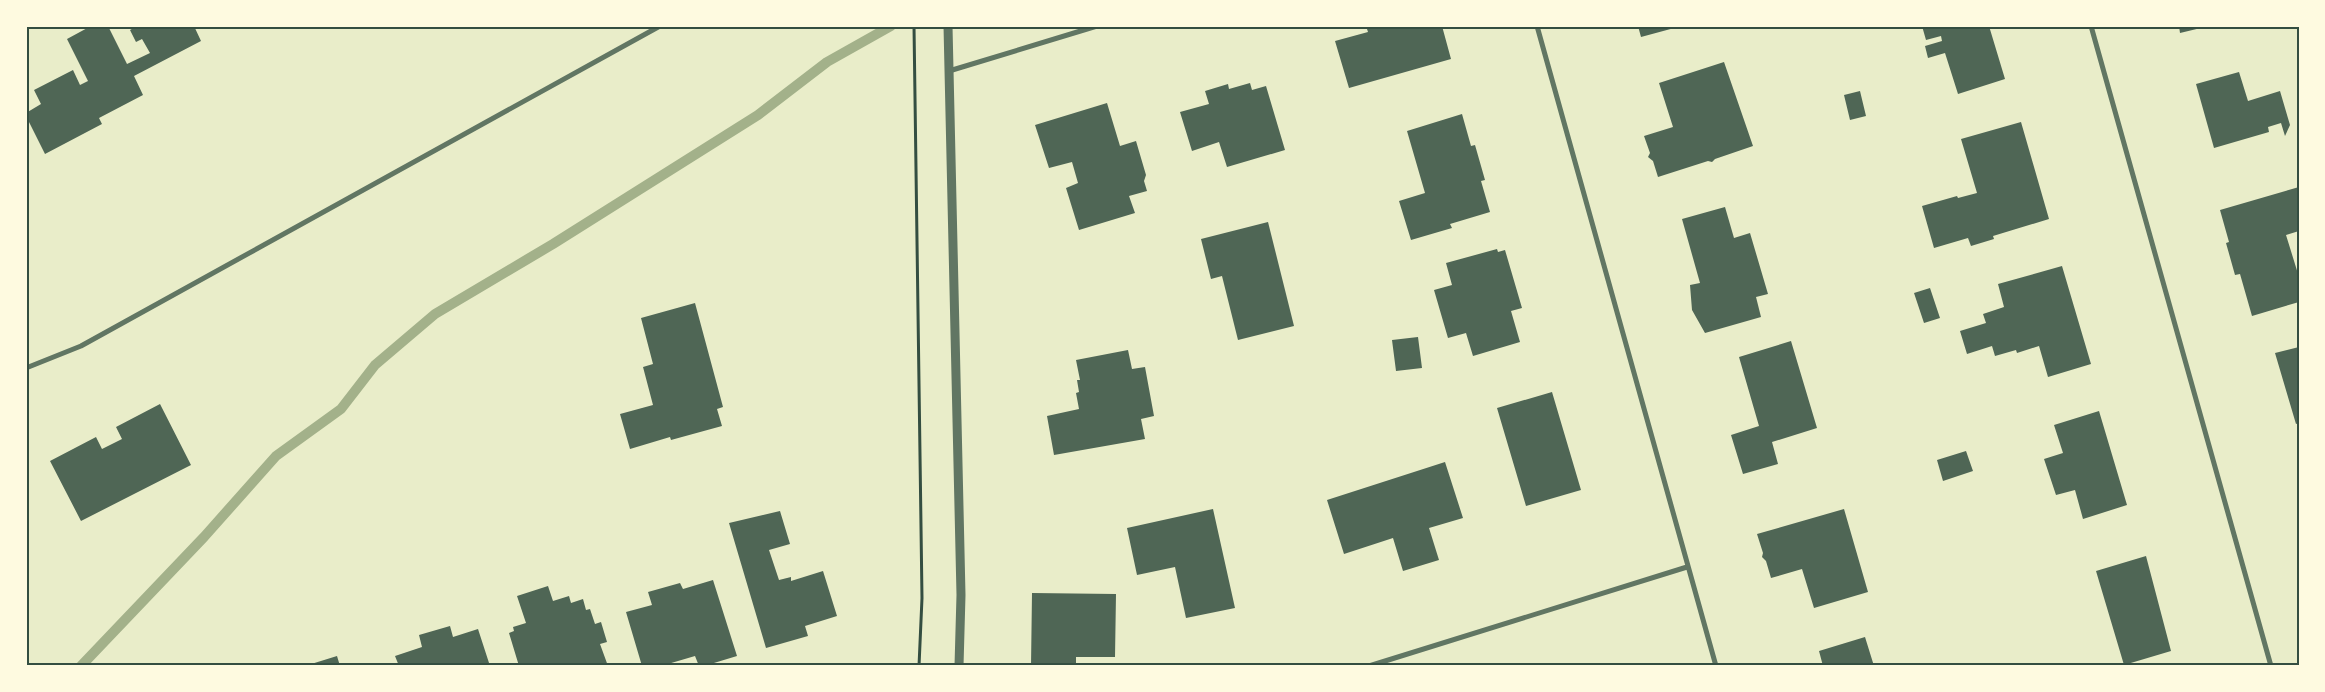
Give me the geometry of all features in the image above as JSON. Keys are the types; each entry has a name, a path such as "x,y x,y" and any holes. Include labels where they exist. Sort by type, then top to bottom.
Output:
{"street":[{"path":"26,368 80,346 660,26"},
{"path":"948,26 960,596 959,666"},
{"path":"948,71 1097,26"},
{"path":"1537,26 1716,666"},
{"path":"2091,26 2271,666"},
{"path":"1369,666 1687,567"}],"path":[{"path":"914,26 922,598 919,666"}],"building":[{"path":"91,26 108,26 127,64 150,53 142,39 136,42 130,30 137,26 194,26 201,41 134,76 143,95 99,118 102,124 45,154 26,116 26,113 41,104 34,90 73,70 80,85 88,81 67,39"},
{"path":"1366,26 1442,26 1451,59 1349,88 1335,41 1368,32"},
{"path":"1638,26 1678,26 1678,27 1641,37"},
{"path":"1922,26 1989,26 2005,79 1958,94 1945,53 1928,58 1925,46 1942,41 1941,36 1926,40"},
{"path":"2179,26 2205,26 2205,27 2180,33"},
{"path":"1724,62 1753,146 1715,159 1712,162 1708,161 1658,177 1653,161 1648,157 1650,153 1644,136 1673,127 1659,83"},
{"path":"2239,72 2248,101 2280,91 2290,125 2285,136 2281,123 2268,127 2269,132 2214,148 2196,84"},
{"path":"1250,83 1252,90 1266,86 1285,150 1227,167 1219,142 1192,151 1180,112 1209,104 1205,91 1228,84 1229,89"},
{"path":"1860,91 1866,116 1850,120 1844,95"},
{"path":"1107,103 1120,146 1136,141 1146,175 1144,181 1147,191 1129,196 1135,213 1079,230 1066,188 1078,183 1072,162 1049,168 1035,125"},
{"path":"1462,114 1471,146 1475,145 1485,180 1481,181 1490,212 1450,224 1452,228 1411,240 1399,201 1425,193 1407,131"},
{"path":"2021,122 2049,219 1993,236 1994,239 1971,246 1968,238 1934,248 1922,206 1957,196 1958,198 1977,193 1961,139"},
{"path":"2299,187 2299,231 2286,235 2299,277 2299,302 2252,316 2240,274 2235,275 2226,243 2229,242 2220,210"},
{"path":"1725,207 1734,238 1750,233 1768,294 1756,297 1761,317 1705,333 1692,310 1690,285 1700,283 1682,219"},
{"path":"1268,222 1294,326 1238,340 1222,276 1211,279 1201,239"},
{"path":"1497,249 1498,252 1505,250 1522,308 1511,311 1520,342 1473,356 1466,333 1448,338 1434,290 1452,285 1446,263"},
{"path":"2062,266 2091,364 2048,377 2039,346 2017,353 2016,350 1995,356 1992,346 1967,354 1960,331 1986,323 1983,314 2004,307 1998,284"},
{"path":"1930,288 1940,318 1924,323 1914,293"},
{"path":"695,303 723,407 717,409 722,426 671,440 670,437 630,449 620,414 653,405 643,367 653,364 641,318"},
{"path":"1418,337 1422,368 1396,371 1392,340"},
{"path":"1791,341 1817,428 1772,442 1778,464 1743,474 1731,435 1759,426 1739,357"},
{"path":"2299,347 2299,423 2296,424 2275,353"},
{"path":"1128,350 1132,369 1145,367 1154,416 1141,419 1145,439 1054,455 1047,416 1079,409 1076,393 1079,392 1077,380 1080,380 1076,360"},
{"path":"1552,392 1581,490 1526,506 1497,408"},
{"path":"160,404 191,465 81,521 50,461 96,437 102,449 122,439 116,427"},
{"path":"2099,411 2127,505 2083,519 2075,490 2056,495 2044,459 2063,453 2054,425"},
{"path":"1966,451 1973,471 1943,481 1937,460"},
{"path":"1445,462 1463,518 1429,528 1439,560 1403,571 1393,538 1344,554 1327,500"},
{"path":"1213,509 1235,608 1186,618 1175,567 1137,575 1127,528"},
{"path":"1844,509 1868,592 1814,608 1802,569 1771,578 1766,561 1762,557 1763,553 1757,534"},
{"path":"780,511 790,544 769,550 779,580 791,577 791,581 823,571 837,616 805,626 808,636 766,648 729,523"},
{"path":"2146,556 2171,651 2124,665 2096,571"},
{"path":"713,580 737,656 704,666 699,666 695,656 661,666 642,666 626,612 652,605 648,592 680,583 683,589"},
{"path":"548,586 553,601 569,596 571,603 583,599 586,610 590,609 595,624 601,622 607,642 600,644 608,666 519,666 509,633 514,631 513,627 526,623 517,596"},
{"path":"1032,593 1116,594 1115,657 1076,657 1076,666 1031,666"},
{"path":"450,626 453,637 478,629 490,666 399,666 395,656 422,647 419,635"},
{"path":"1865,637 1874,666 1823,666 1819,651"},
{"path":"337,656 340,666 308,666 308,665"}],"waterway":[{"path":"81,666 204,537 276,456 341,409 375,365 435,314 553,244 758,115 827,62 891,26"}]}
